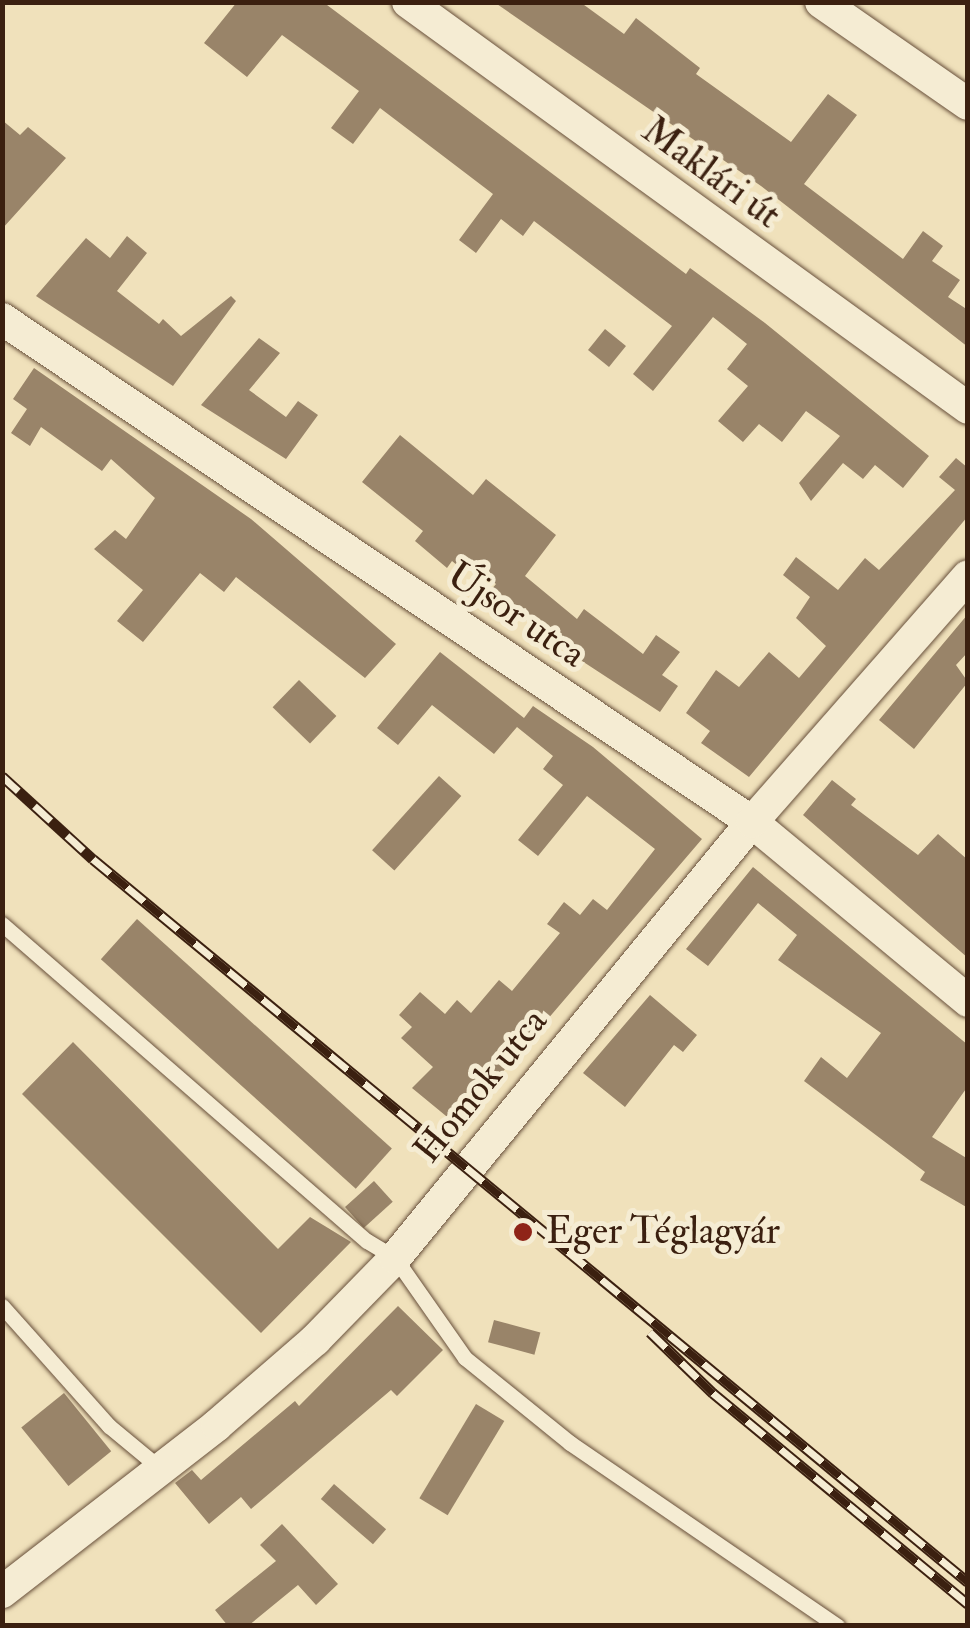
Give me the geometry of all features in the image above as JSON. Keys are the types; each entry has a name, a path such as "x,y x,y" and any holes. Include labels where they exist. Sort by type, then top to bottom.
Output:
{"street":[{"name":"Maklári út","path":"408,2 968,408"},
{"path":"821,2 968,104"},
{"name":"Újsor utca","path":"7,328 752,822 968,1001"},
{"name":"Homok utca","path":"3,1592 161,1469 316,1340 395,1258 752,822 968,576"}],"lane":[{"path":"2,924 395,1258 465,1358 570,1444 837,1626"},
{"path":"2,1306 109,1426 161,1469"}],"building":[{"path":"237,2 323,2 686,274 690,268 765,323 929,456 903,488 875,465 863,479 843,463 811,501 799,483 840,436 806,411 782,442 759,424 743,442 718,421 748,386 727,369 747,344 713,317 653,391 633,374 672,326 534,221 523,236 501,219 476,253 459,240 493,194 380,108 353,144 331,128 359,91 282,35 247,77 204,43"},
{"path":"494,2 580,2 624,34 636,18 700,68 696,74 791,142 828,94 857,115 804,184 903,259 923,231 943,246 932,261 960,280 948,297 968,310 968,347 761,186"},
{"path":"2,120 20,135 28,127 66,158 2,229"},
{"path":"127,236 147,253 117,291 159,324 163,319 181,336 231,296 236,301 173,386 36,296 86,238 110,258"},
{"path":"605,329 626,346 609,367 588,350"},
{"path":"259,338 280,353 249,390 286,417 298,401 318,415 286,459 201,405"},
{"path":"34,368 251,519 396,644 365,678 236,577 224,592 200,573 143,642 117,621 143,590 94,549 115,530 126,539 155,498 111,459 102,471 41,427 30,446 11,433 27,409 13,399"},
{"path":"400,435 473,495 486,479 556,535 525,576 577,619 584,609 643,654 656,635 680,652 662,675 678,686 660,712 556,644 490,591 496,584 472,563 464,571 452,561 447,568 415,541 423,531 362,482"},
{"path":"956,458 968,468 968,516 749,777 701,743 710,731 686,713 716,670 739,687 769,652 799,678 826,646 796,618 810,597 783,575 796,557 838,590 865,558 879,570 955,490 939,477"},
{"path":"968,614 968,652 956,665 968,682 914,749 879,720"},
{"path":"440,652 524,718 533,706 593,747 702,839 457,1125 412,1088 433,1067 401,1038 412,1027 399,1015 420,992 445,1014 457,1000 471,1013 499,980 512,991 560,933 547,924 564,902 580,915 593,899 607,910 655,849 587,796 538,856 518,840 563,785 543,769 553,756 517,727 494,754 432,705 398,745 377,728"},
{"path":"299,680 336,716 310,743 273,707"},
{"path":"439,776 461,796 394,870 372,850"},
{"path":"832,780 856,799 851,805 918,855 938,834 968,860 968,958 803,815"},
{"path":"753,867 968,1045 968,1086 932,1137 968,1159 968,1208 920,1180 925,1172 804,1081 821,1057 847,1078 881,1033 778,960 797,935 758,903 708,966 686,949"},
{"path":"137,919 392,1149 356,1189 101,959"},
{"path":"650,995 697,1035 683,1052 674,1045 625,1107 583,1073"},
{"path":"73,1042 278,1249 310,1217 351,1242 261,1333 22,1094"},
{"path":"374,1181 393,1202 364,1228 345,1207"},
{"path":"398,1306 443,1350 397,1396 391,1390 251,1509 241,1497 209,1524 175,1483 192,1470 201,1480 295,1401 299,1406"},
{"path":"494,1320 540,1332 534,1355 488,1342"},
{"path":"64,1393 111,1451 68,1486 21,1428"},
{"path":"476,1404 504,1421 448,1515 419,1498"},
{"path":"334,1484 386,1529 373,1544 321,1499"},
{"path":"282,1524 338,1584 316,1605 298,1585 248,1626 228,1626 215,1610 276,1561 260,1545"}],"railway":[{"path":"2,776 93,859 968,1582"},
{"path":"650,1332 713,1393 968,1604"}],"place":[{"name":"Eger Téglagyár","path":"523,1232"}]}
